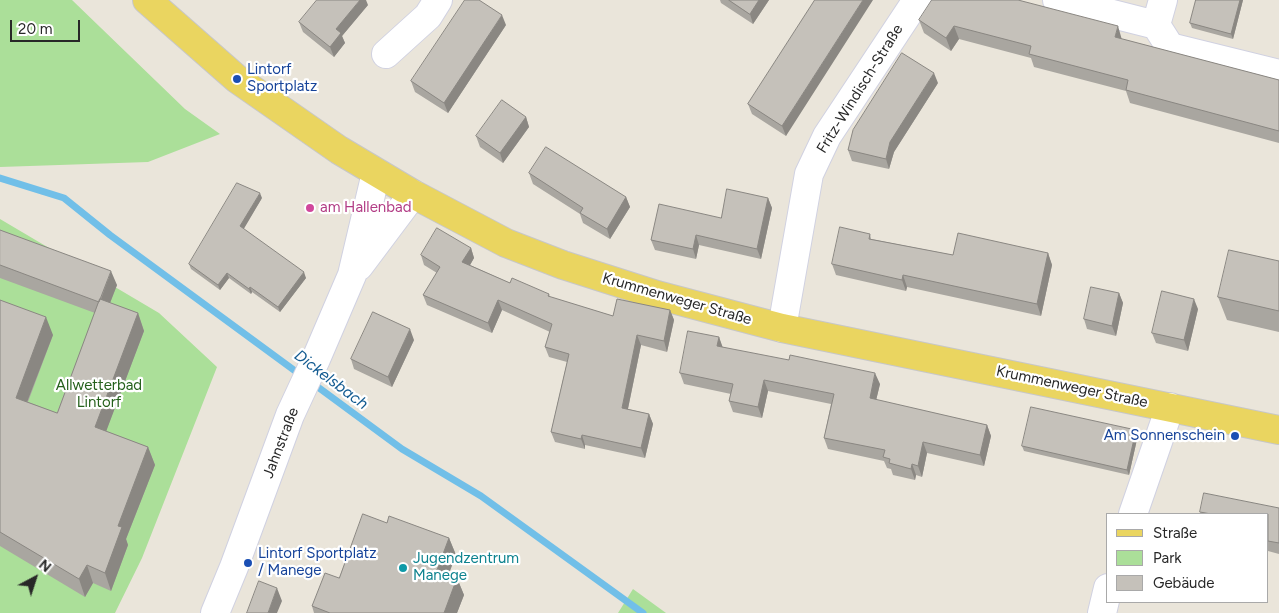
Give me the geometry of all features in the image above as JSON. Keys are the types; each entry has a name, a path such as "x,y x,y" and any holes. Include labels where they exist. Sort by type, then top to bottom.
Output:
{"main road":[{"name":"Krummenweger Straße","path":"147,0 237,79 376,174 506,243 563,265 657,295 782,328 1279,430"}],"street":[{"path":"386,54 428,16 438,0"},
{"name":"Fritz-Windisch-Straße","path":"782,328 809,174 827,136 917,0"},
{"path":"1057,0 1160,13 1170,46 1279,74"},
{"name":"Jahnstraße","path":"215,613 294,407 352,275 376,174"},
{"name":"Jahnstraße","path":"352,275 413,194"},
{"path":"1133,513 1170,407"}],"green space":[{"path":"0,0 72,0 185,109 220,134 148,162 0,167"},
{"name":"Allwetterbad Lintorf","path":"0,219 159,313 217,367 142,558 115,613 0,613"},
{"path":"633,589 666,613 618,613"}],"building":[{"path":"317,0 360,0 336,29 341,33 330,47 299,22"},
{"path":"465,0 479,0 502,15 444,103 411,81"},
{"path":"729,0 759,0 750,14"},
{"path":"815,0 863,0 782,126 748,104"},
{"path":"932,0 1018,0 1118,26 1115,37 1279,80 1279,131 1126,90 1128,80 1029,54 1031,46 954,26 946,38 919,20"},
{"path":"1196,0 1240,0 1231,34 1190,23"},
{"path":"902,53 934,73 890,142 886,159 848,150 853,130"},
{"path":"502,100 526,117 500,153 476,136"},
{"path":"546,147 626,197 607,229 580,213 583,208 529,173"},
{"path":"237,183 260,193 240,226 304,272 278,307 227,273 218,285 189,264"},
{"path":"727,189 768,198 757,249 696,235 693,249 651,240 659,204 721,218"},
{"path":"840,227 870,234 869,239 953,255 958,233 1048,253 1037,304 903,275 902,280 832,264"},
{"path":"437,228 471,248 462,262 510,283 512,278 549,294 548,296 613,316 617,299 670,310 664,341 637,335 622,408 649,414 641,448 582,435 581,439 551,432 569,354 545,347 552,324 498,300 488,323 423,295 440,267 421,255"},
{"path":"0,230 111,271 99,302 0,265"},
{"path":"1229,250 1279,261 1279,311 1218,297"},
{"path":"1091,287 1119,293 1112,326 1084,319"},
{"path":"1162,291 1194,299 1184,340 1152,333"},
{"path":"100,299 138,313 95,427 148,447 118,526 122,527 105,573 87,565 79,579 0,532 0,300 46,317 16,398 57,413"},
{"path":"373,312 410,329 388,377 351,359"},
{"path":"688,331 719,337 717,346 789,360 790,355 875,373 870,398 987,425 980,455 923,442 918,466 912,464 911,469 889,463 890,459 883,457 885,450 824,438 834,394 764,380 758,407 729,401 733,384 680,373"},
{"path":"1031,407 1136,430 1127,470 1022,446"},
{"path":"1204,493 1279,508 1279,543 1269,541 1269,513 1200,512"},
{"name":"Jugendzentrum Manege","path":"363,514 387,523 389,516 449,538 437,570 457,578 444,613 330,613 312,606 325,573 339,578"},
{"path":"259,581 277,588 268,613 247,613"}],"waterway":[{"name":"Dickelsbach","path":"0,178 64,198 110,235 302,376"},
{"name":"Dickelsbach","path":"311,382 402,449 481,496 643,613"}],"place":[{"name":"Lintorf Sportplatz","path":"237,79"},
{"name":"am Hallenbad","path":"310,208"},
{"name":"Am Sonnenschein","path":"1235,436"},
{"name":"Lintorf Sportplatz / Manege","path":"248,563"},
{"name":"Jugendzentrum Manege","path":"403,568"}]}
